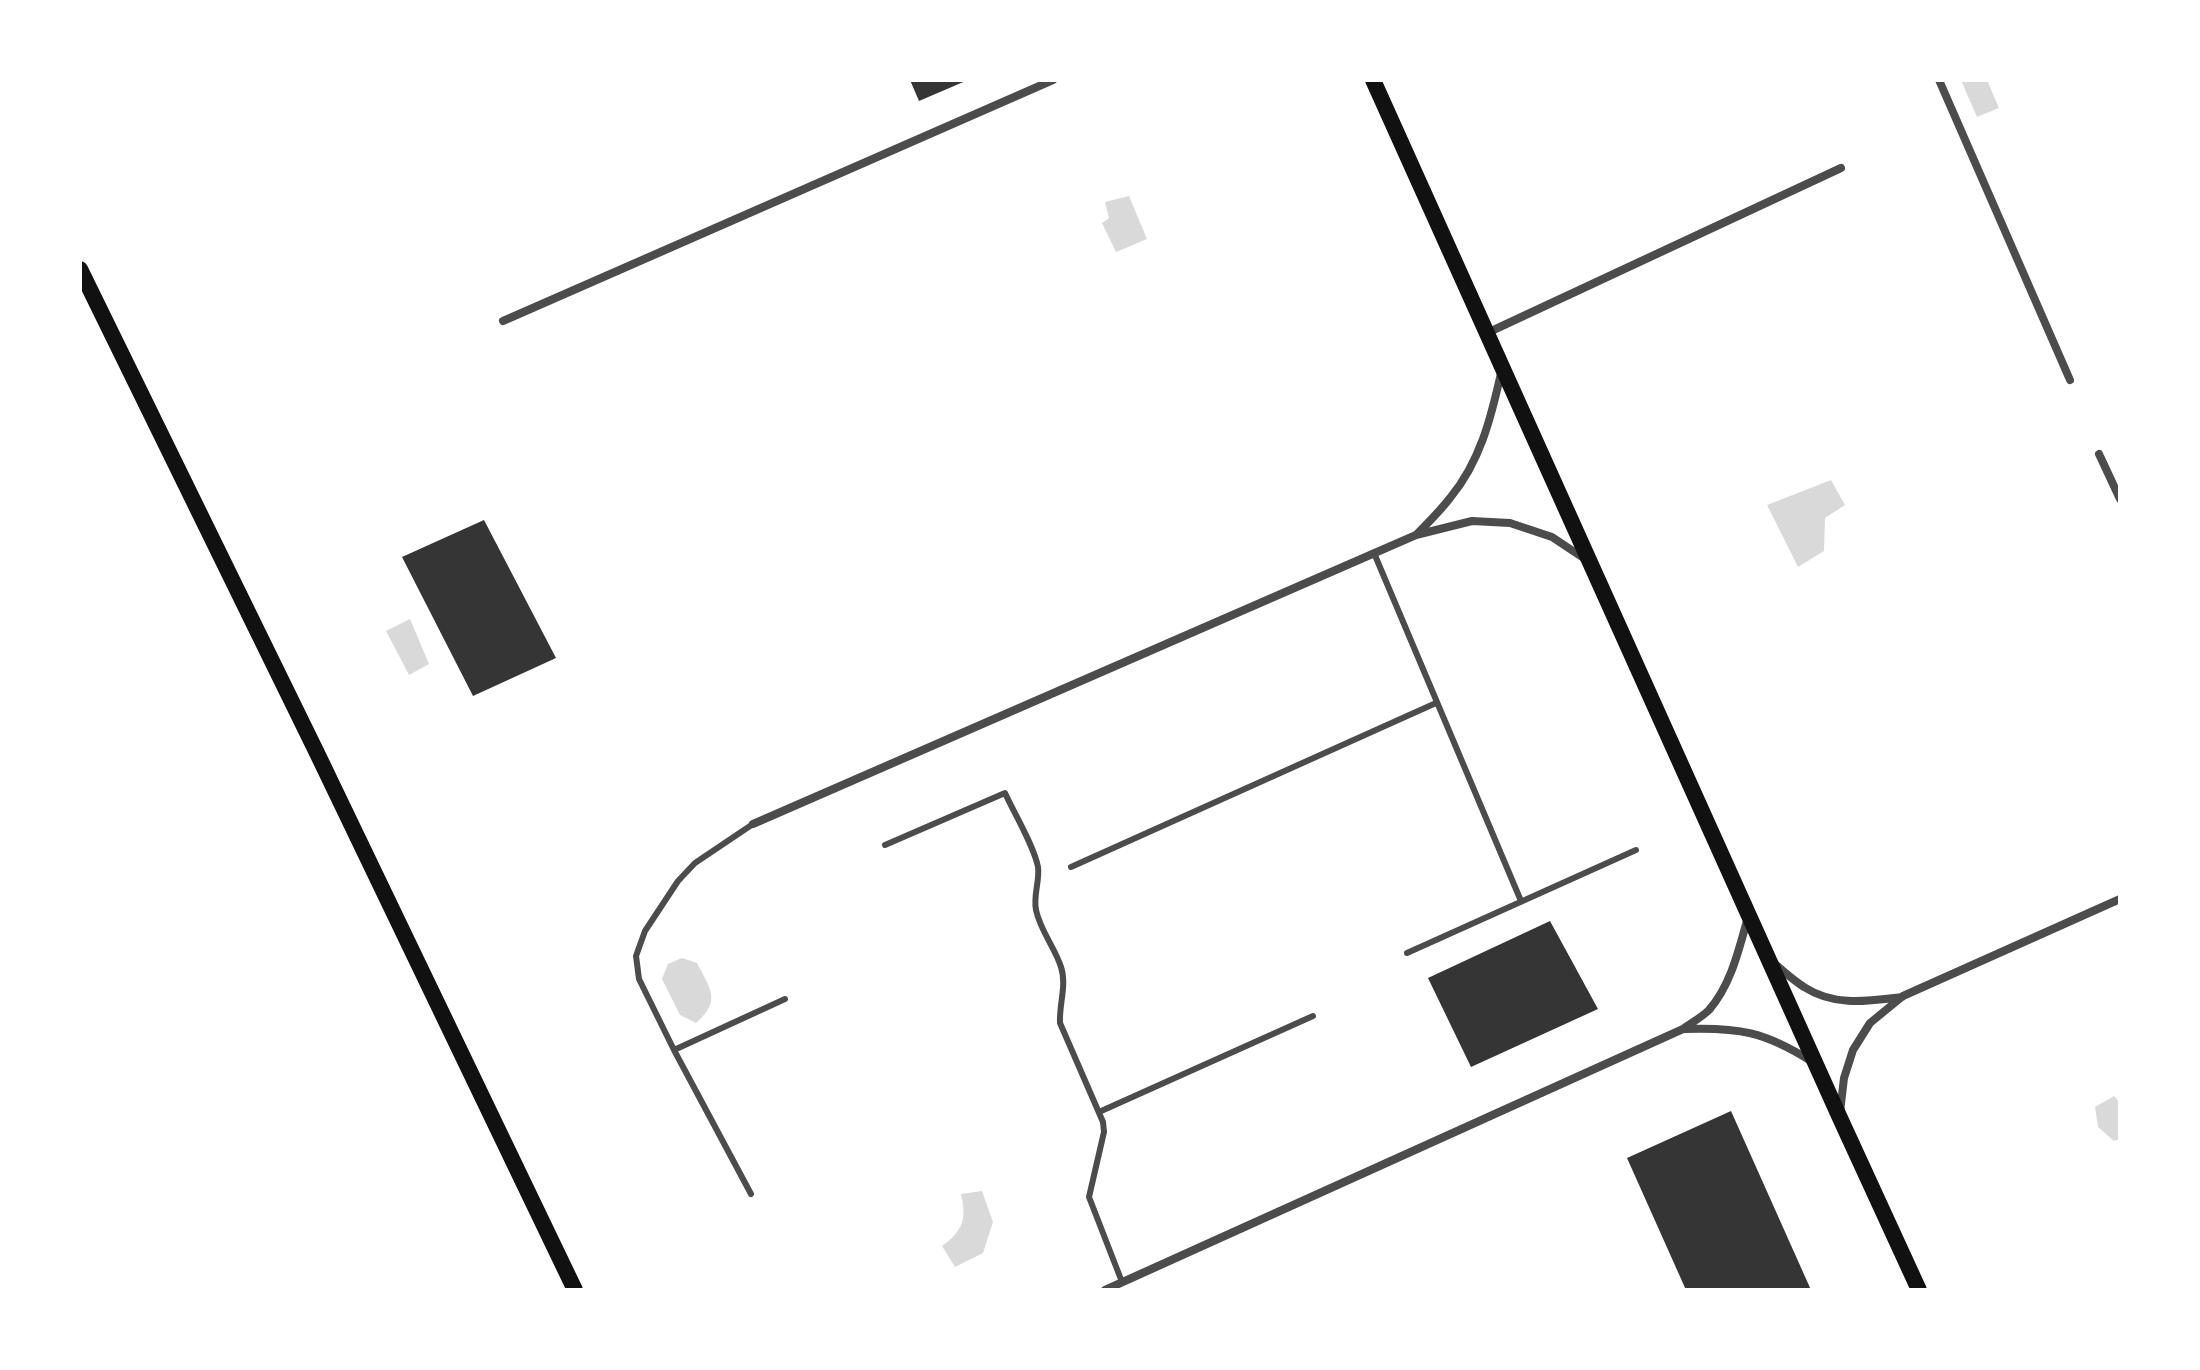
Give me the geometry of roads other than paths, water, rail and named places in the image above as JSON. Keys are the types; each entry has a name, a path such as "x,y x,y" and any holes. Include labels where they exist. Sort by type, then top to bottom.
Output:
{"main road":[{"path":"1373,80 1915,1286"},
{"path":"80,269 575,1290"}],"street":[{"path":"503,321 1053,80"},
{"path":"1939,80 2070,380"},
{"path":"1487,333 1841,168"},
{"path":"1416,535 1452,497 1475,461 1491,421 1503,366"},
{"path":"2099,454 2120,499"},
{"path":"753,824 1416,535 1472,521 1510,523 1552,537 1590,562"},
{"path":"1769,959 1805,988 1830,999 1859,1003 1903,996 2120,899"},
{"path":"1105,1290 1683,1029 1708,1010 1727,980 1749,913"},
{"path":"1840,1118 1844,1078 1853,1050 1870,1023 1903,996"},
{"path":"1683,1029 1717,1027 1750,1032 1781,1042 1815,1063"}],"lane":[{"path":"1374,553 1521,901"},
{"path":"1071,867 1436,703"},
{"path":"885,845 1005,793 1036,859 1039,872 1036,911 1061,967 1064,983 1060,1023 1099,1112 1104,1132 1089,1197 1122,1282"},
{"path":"751,1194 639,979 636,956 645,931 678,881 695,863 753,824"},
{"path":"1407,953 1636,850"},
{"path":"674,1050 785,999"},
{"path":"1099,1112 1313,1016"}]}
